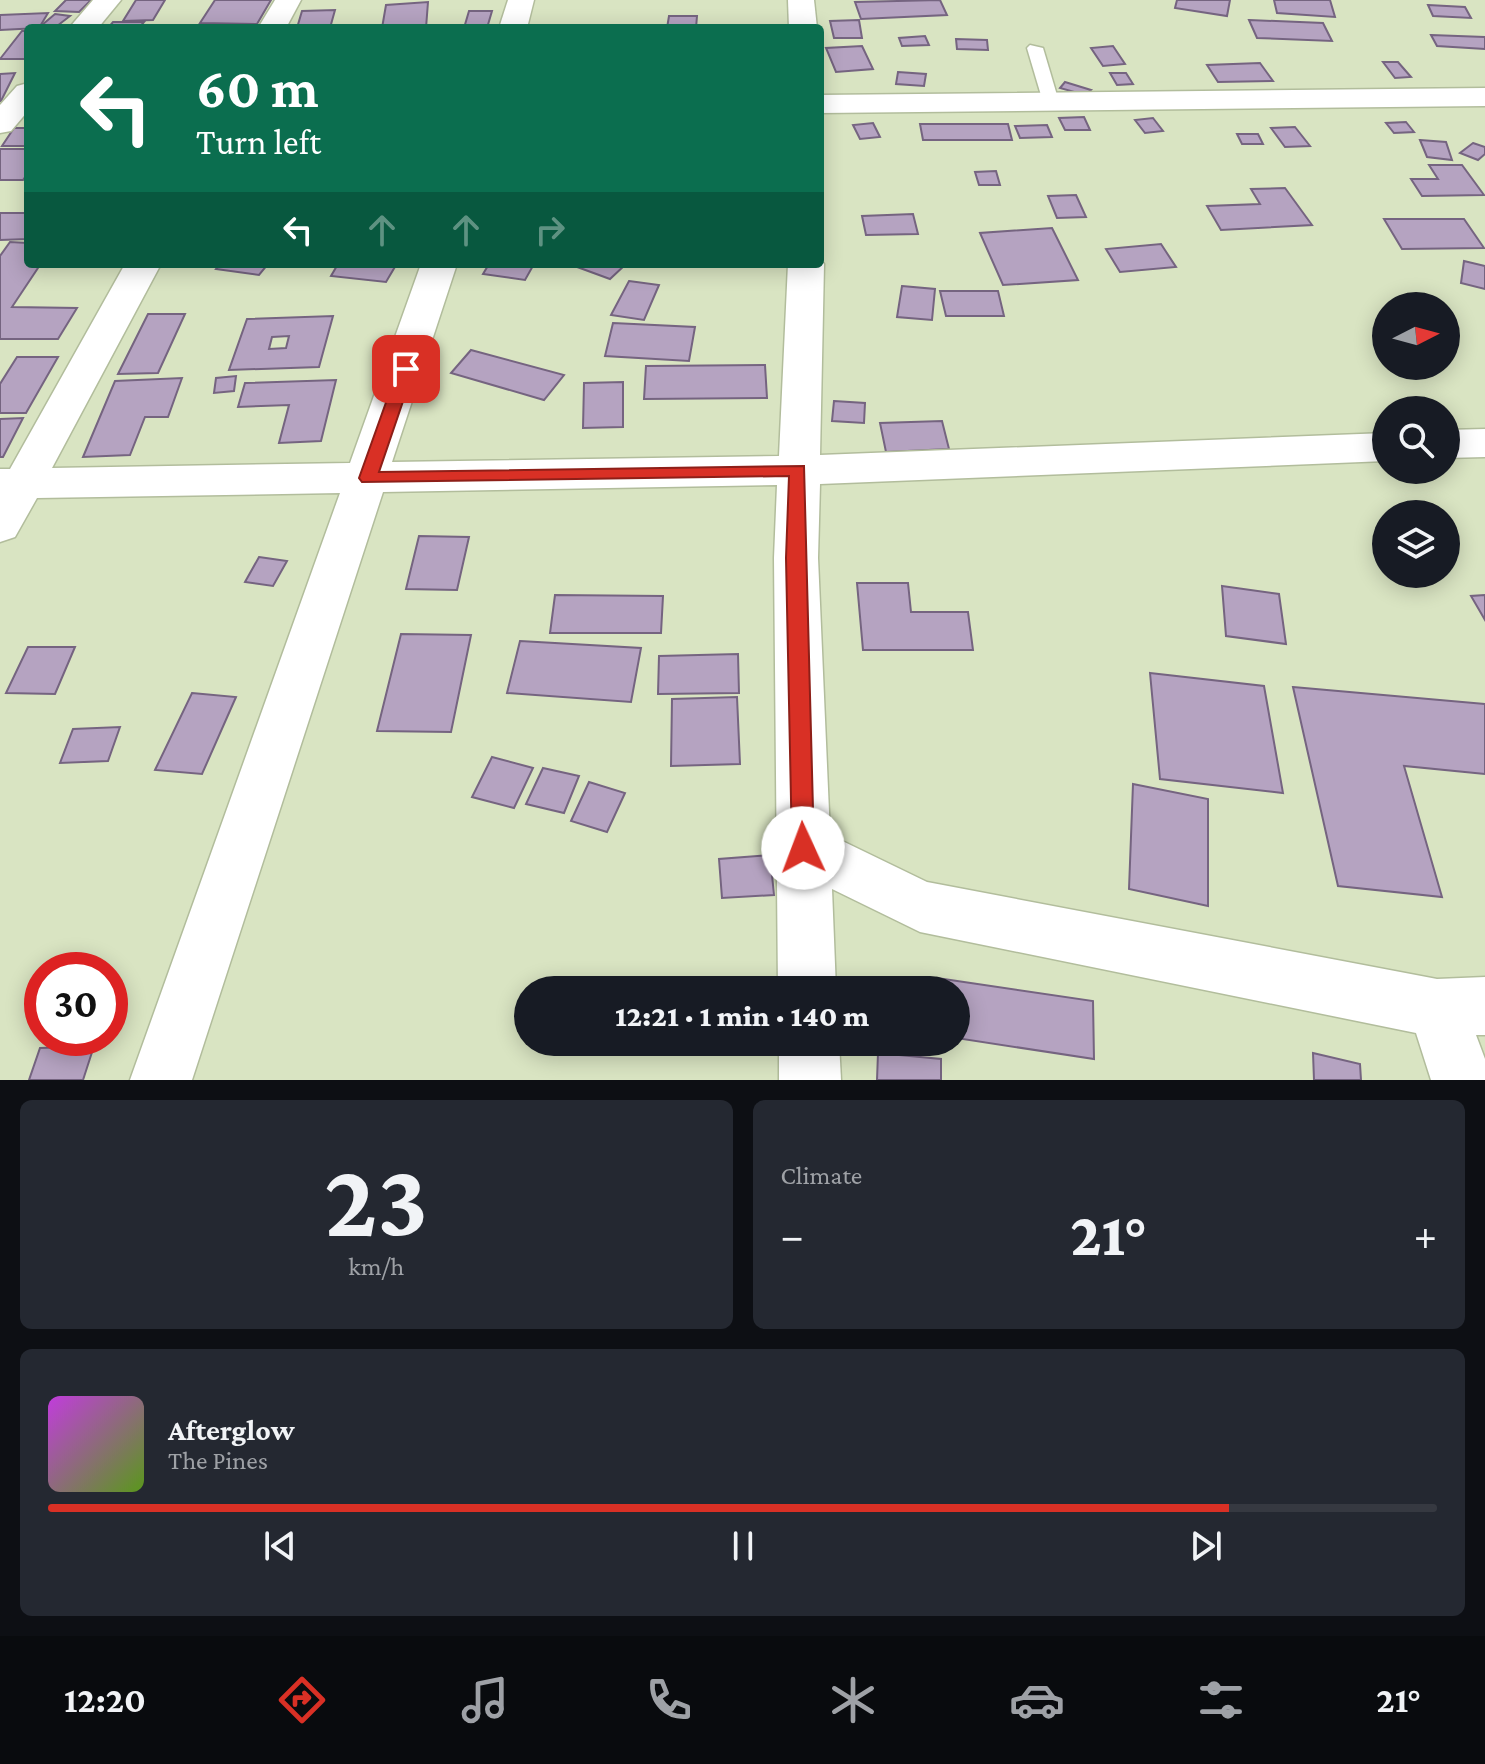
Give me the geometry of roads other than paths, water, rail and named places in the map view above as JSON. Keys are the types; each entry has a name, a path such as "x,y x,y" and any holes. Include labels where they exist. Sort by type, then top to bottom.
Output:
{"street":[{"path":"87,24 108,0"},
{"path":"274,24 288,0"},
{"path":"514,24 521,0"},
{"path":"801,0 803,24"},
{"path":"824,104 1485,97"},
{"path":"0,526 12,484 141,268"},
{"path":"161,1080 438,268"},
{"path":"806,268 796,558 807,976"},
{"path":"1460,444 1485,443"},
{"path":"12,484 798,470 1372,448"},
{"path":"803,848 920,906 1461,1007 1462,1080"},
{"path":"809,1056 810,1080"}],"lane":[{"path":"1035,48 1051,102"}]}
